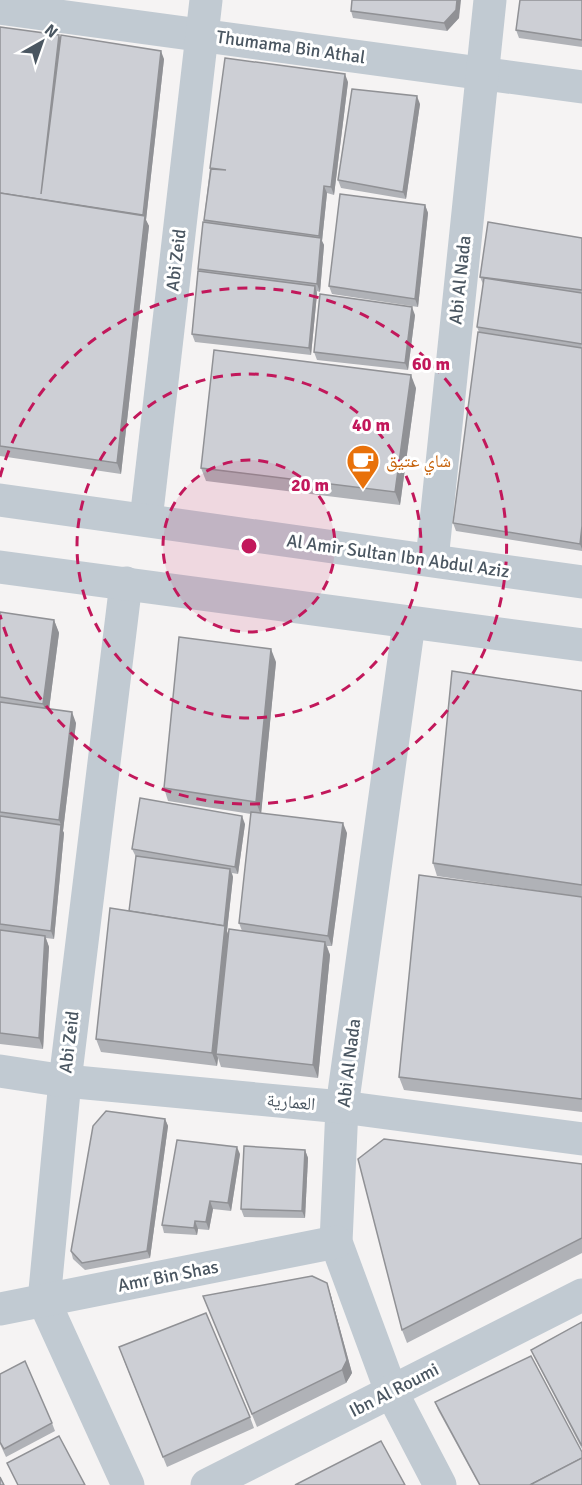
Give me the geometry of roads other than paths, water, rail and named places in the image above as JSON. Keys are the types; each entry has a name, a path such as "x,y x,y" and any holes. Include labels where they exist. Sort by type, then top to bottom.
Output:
{"street":[{"name":"Abi Zeid","path":"146,520 206,0"},
{"name":"Abi Al Nada","path":"432,560 480,74 490,0"},
{"name":"Thumama Bin Athal","path":"0,8 582,87"},
{"name":"Al Amir Sultan Ibn Abdul Aziz","path":"0,500 582,582"},
{"path":"0,567 582,645"},
{"name":"Abi Zeid","path":"126,583 65,1081 44,1301 128,1485"},
{"name":"Abi Al Nada","path":"409,623 342,1107 336,1242 391,1391 440,1485"},
{"name":"العمارية","path":"0,1071 65,1081 342,1107 582,1139"},
{"name":"Amr Bin Shas","path":"0,1310 336,1242"},
{"name":"Ibn Al Roumi","path":"207,1485 582,1296"}],"place":[{"name":"شاي عتيق","path":"363,490"}]}
